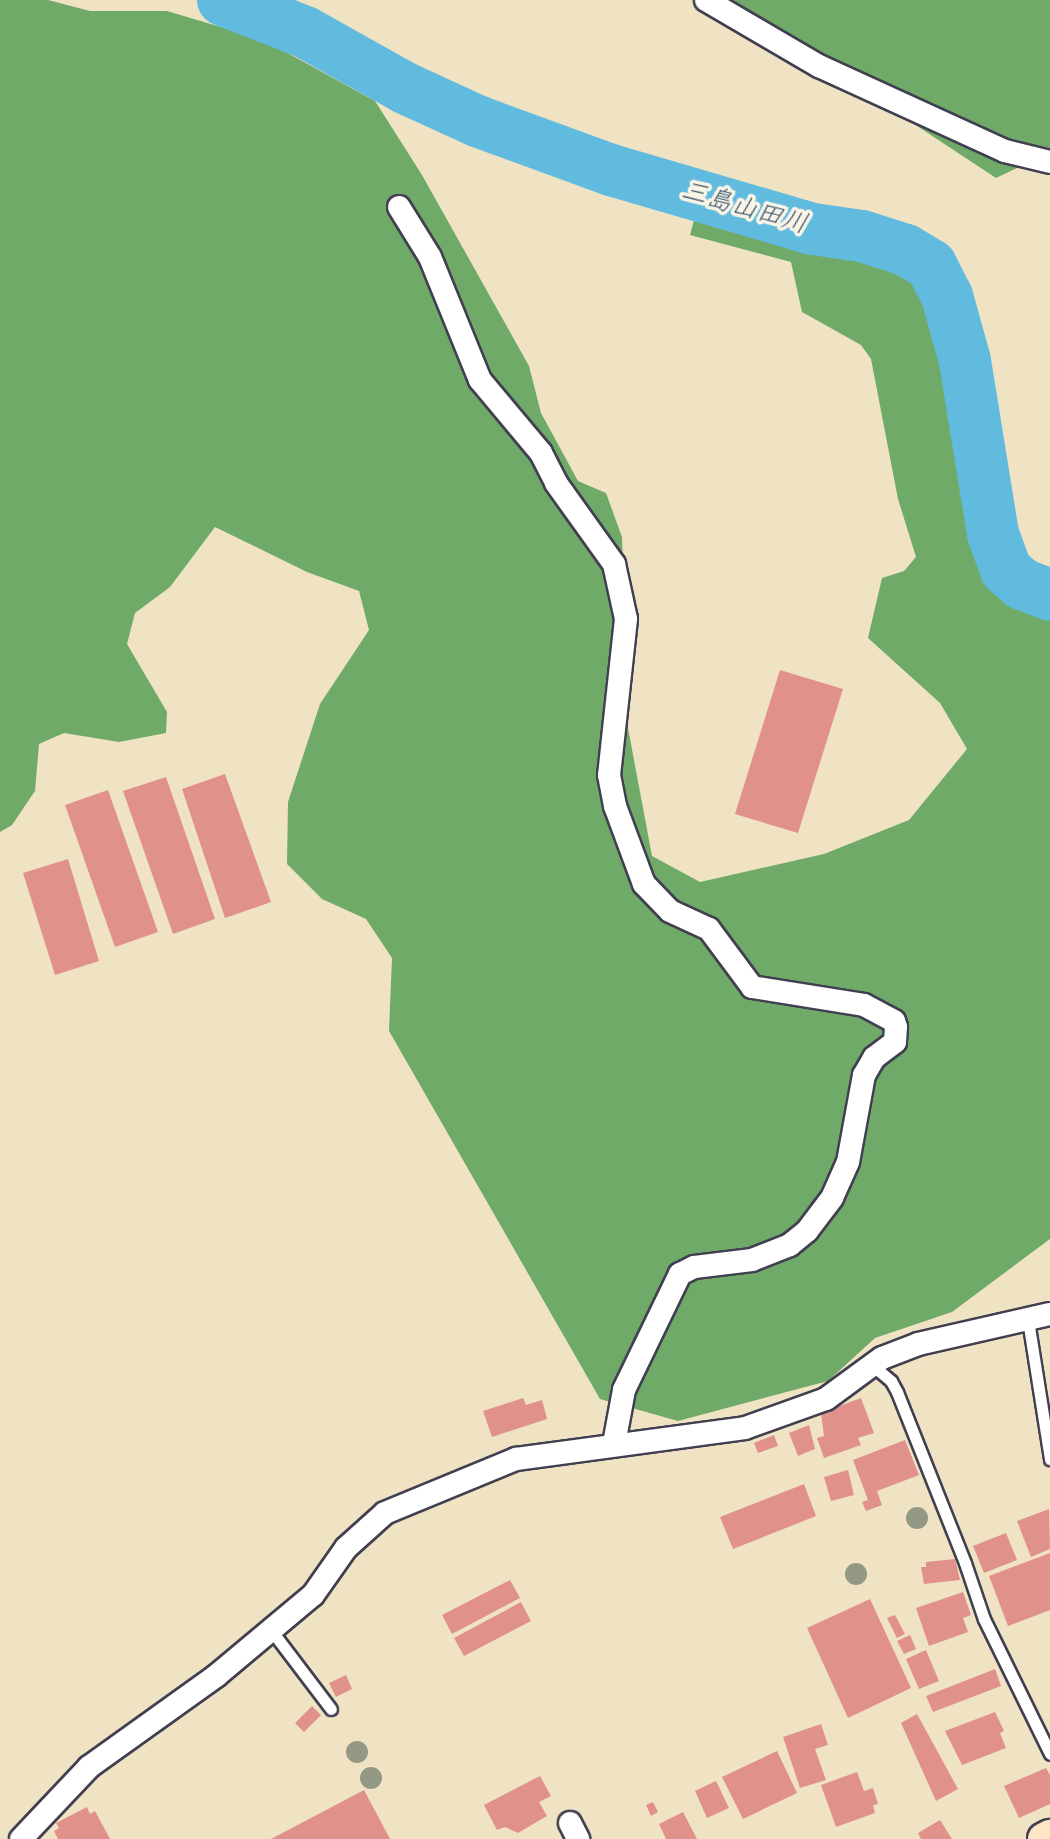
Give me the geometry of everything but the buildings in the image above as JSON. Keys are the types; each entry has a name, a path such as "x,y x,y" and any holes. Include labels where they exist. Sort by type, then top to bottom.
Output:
{"street":[{"path":"706,0 819,66 1005,151 1050,162"},
{"path":"399,207 430,257 480,380 541,453 556,483 614,564 626,619 609,775 615,806 644,884 670,911 709,929 752,987 864,1005 894,1021 896,1027 895,1042 874,1058 864,1075 848,1162 832,1198 807,1231 790,1245 752,1260 694,1267 680,1274 624,1390 614,1444"},
{"path":"21,1839 89,1767 216,1676 322,1587 346,1548 385,1513 516,1459 745,1428 826,1399 891,1354 954,1333 1039,1317"},
{"path":"1044,1839 1050,1836"}],"lane":[{"path":"1039,1317 1050,1459"},
{"path":"871,1365 891,1381 897,1392 984,1619 1050,1754"},
{"path":"271,1630 331,1709"}],"green space":[{"path":"0,0 48,0 90,11 167,11 264,40 375,101 422,175 529,366 541,413 578,481 606,493 622,537 628,728 652,856 700,882 824,854 909,820 967,749 940,703 868,638 882,578 904,571 916,557 898,499 871,359 861,345 802,312 791,262 690,235 698,205 771,230 885,252 933,279 971,500 990,573 1014,600 1050,609 1050,1239 952,1312 875,1338 828,1381 678,1421 600,1399 389,1031 392,958 366,919 322,899 287,864 288,802 320,704 369,630 359,591 307,572 215,527 170,587 135,613 127,644 167,712 166,733 119,742 64,733 39,744 35,791 12,825 0,832"},
{"path":"726,0 1050,0 1050,152 996,178"}],"waterway":[{"name":"三島山田川","path":"223,0 305,32 405,88 477,121 611,170 813,229 862,236 906,250 931,265 947,296 965,361 993,534 1006,570 1022,584 1050,595"}]}
